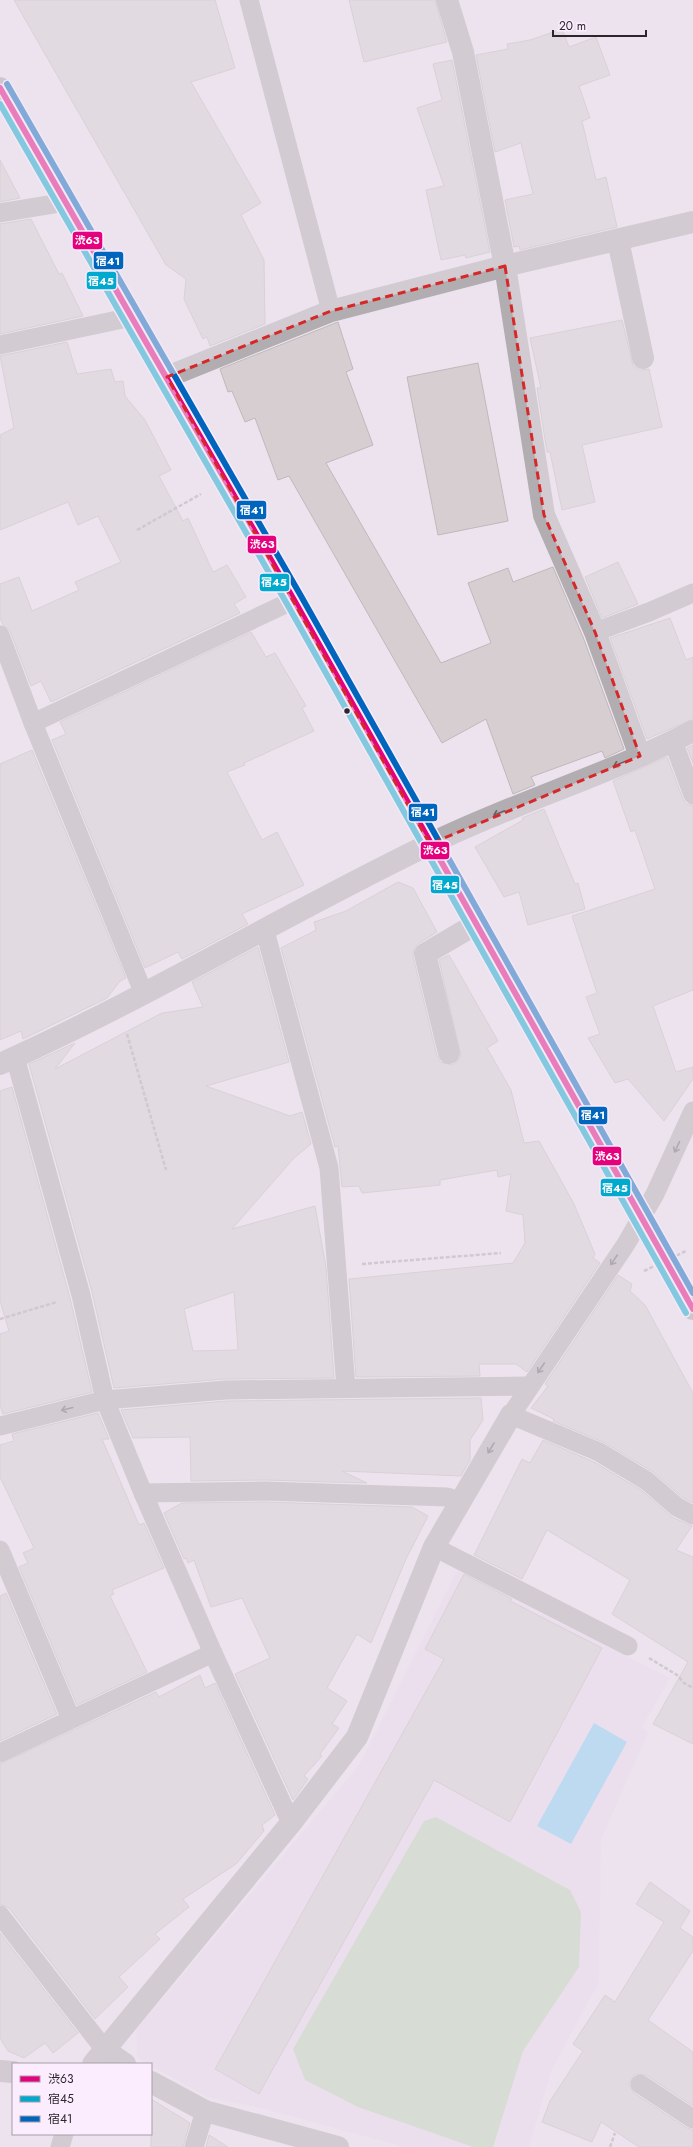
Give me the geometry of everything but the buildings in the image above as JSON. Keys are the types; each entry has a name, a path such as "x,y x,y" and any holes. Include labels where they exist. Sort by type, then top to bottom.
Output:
{"main road":[{"path":"0,88 294,600 430,844 642,1215 693,1309"}],"street":[{"path":"447,0 463,52 505,266 544,515 594,632 640,756"},
{"path":"167,377 331,311 505,266 693,222"},
{"path":"618,240 643,358"},
{"path":"8,1061 144,994 461,829 640,756 693,731"},
{"path":"449,1053 425,954 476,924"},
{"path":"121,2063 99,2057 291,1823 358,1737 434,1547 458,1502 511,1415"},
{"path":"0,2071 12,2072"},
{"path":"152,2083 205,2111 338,2147"}],"lane":[{"path":"249,0 331,311"},
{"path":"0,213 66,202"},
{"path":"0,344 132,317"},
{"path":"594,632 649,612 693,593"},
{"path":"33,723 294,600"},
{"path":"0,635 33,723 144,994"},
{"path":"673,741 693,795"},
{"path":"265,931 329,1168 346,1388"},
{"path":"8,1061 81,1295 105,1400 143,1493 212,1653 291,1823"},
{"path":"693,1111 655,1194 626,1244 529,1386 511,1415 599,1452 647,1481 677,1507 693,1515"},
{"path":"0,1426 105,1400 226,1390 529,1386"},
{"path":"143,1493 265,1490 447,1497 458,1502"},
{"path":"434,1547 628,1646"},
{"path":"0,1550 71,1719"},
{"path":"0,1753 212,1653"},
{"path":"0,1915 99,2057"},
{"path":"640,2084 693,2119"},
{"path":"194,2147 205,2111"},
{"path":"60,2147 64,2135"}],"path":[{"path":"137,530 226,481"},
{"path":"119,1006 166,1170"},
{"path":"644,1271 686,1251"},
{"path":"337,1266 501,1253"},
{"path":"0,1319 81,1295"},
{"path":"628,1646 677,1675 693,1688"},
{"path":"610,2147 616,2133"}],"highlighted area":[{"path":"505,266 544,515 595,632 640,756 430,844 167,377 331,311"}],"shaded area":[{"path":"457,1571 670,1678 642,1727 648,1733 601,1840 599,1982 552,2069 529,2147 404,2147 264,2109 207,2097 152,2066 152,2063 146,2063 137,2058 136,2030 359,1765"}],"green space":[{"path":"436,1817 570,1890 581,1912 579,1967 523,2051 493,2147 473,2147 358,2107 305,2080 293,2049 424,1821"}],"water":[{"path":"594,1723 627,1742 571,1844 537,1826"}],"transit line":[{"name":"宿41","path":"7,84 301,596 693,1293"},
{"name":"渋63","path":"0,88 294,600 693,1309"},
{"name":"宿45","path":"0,104 287,604 686,1313"}]}
